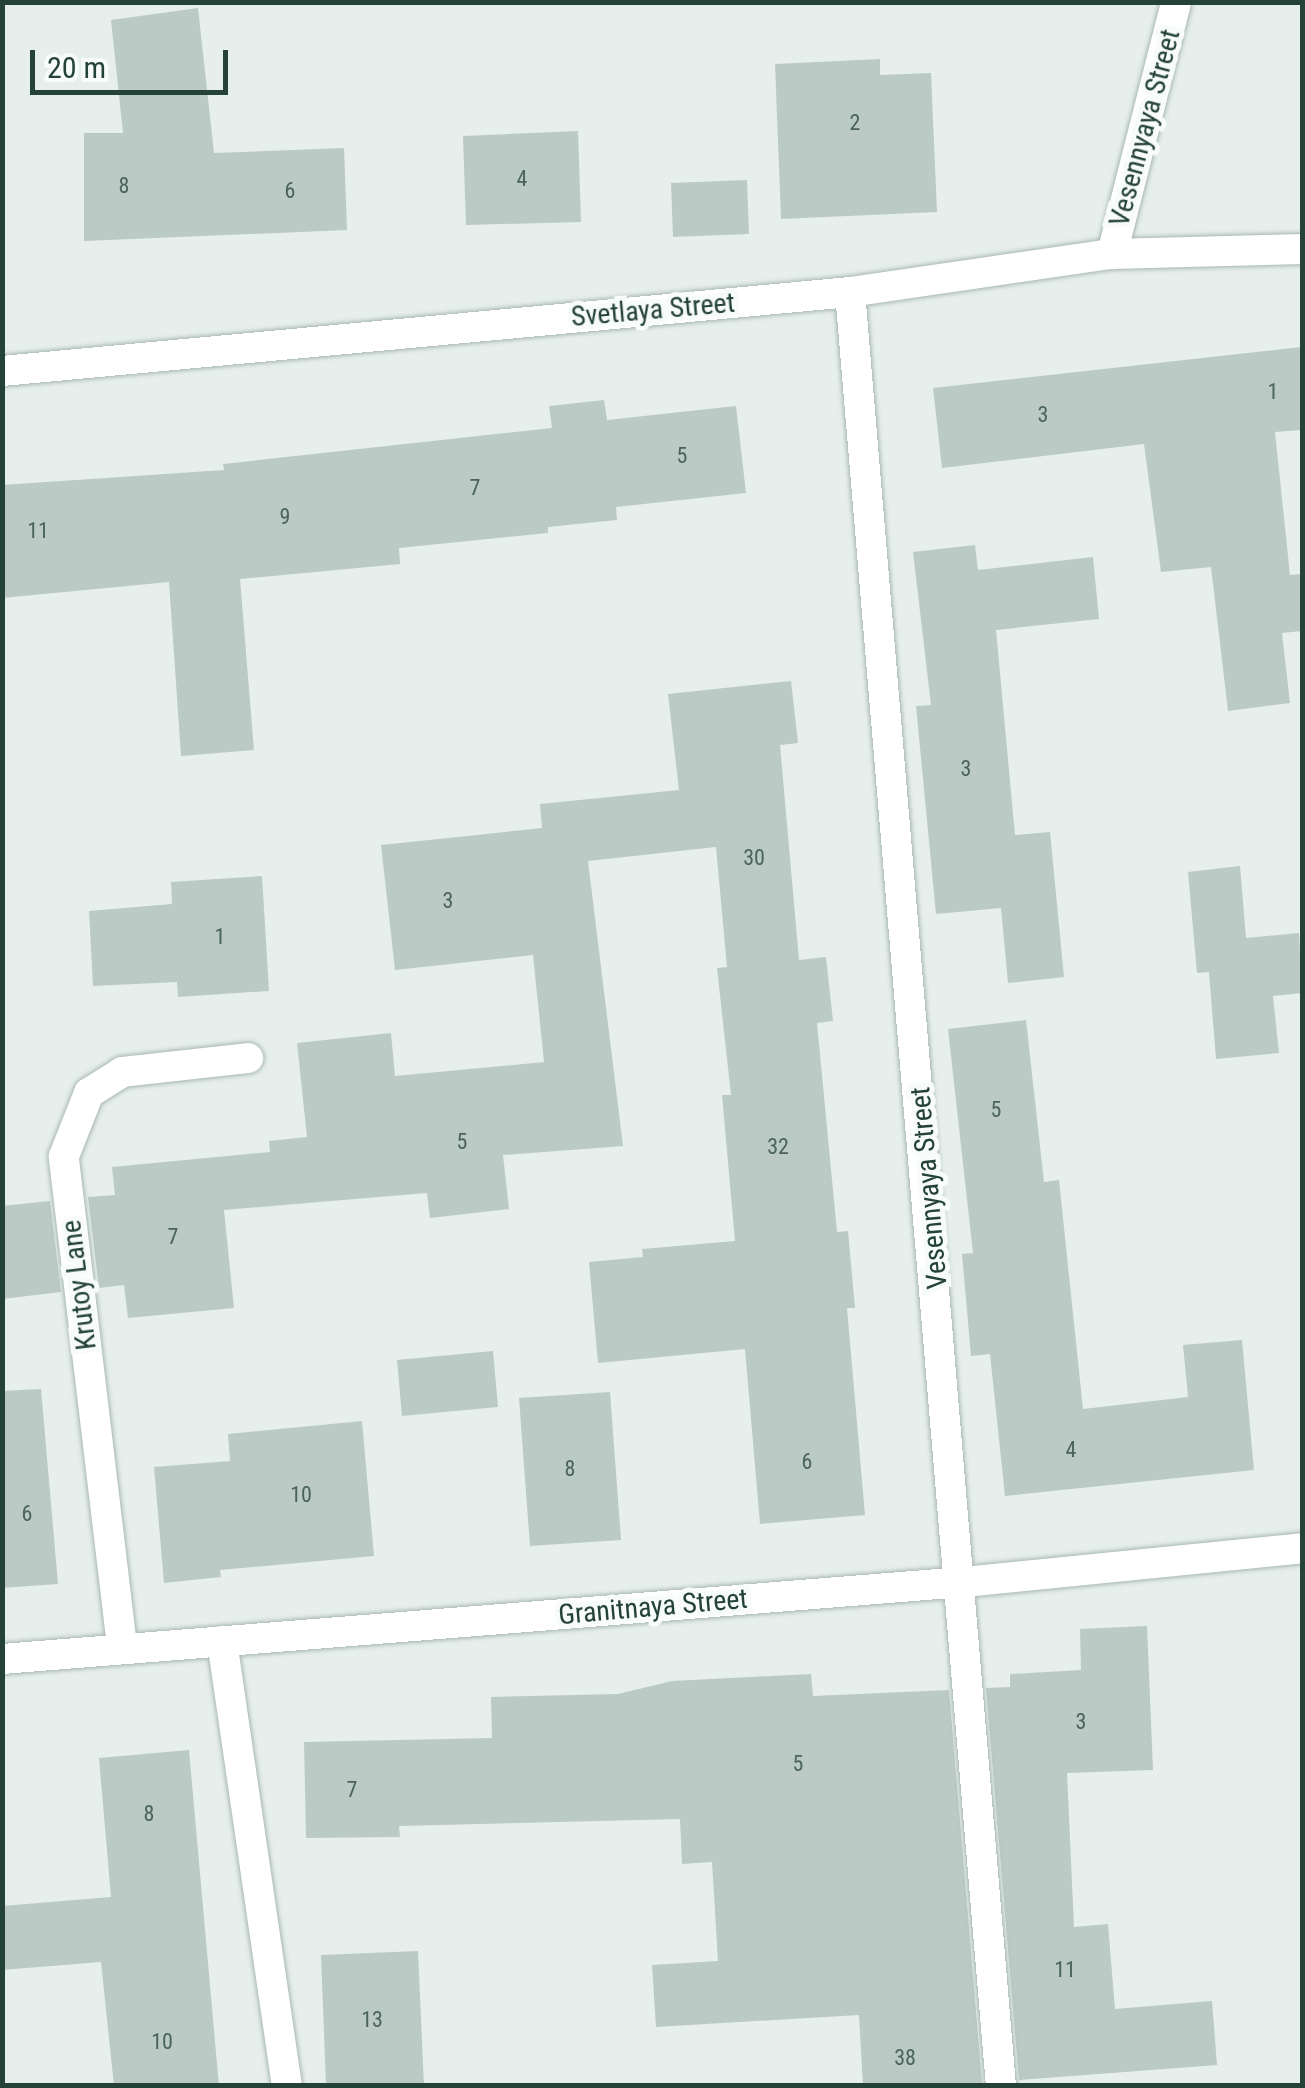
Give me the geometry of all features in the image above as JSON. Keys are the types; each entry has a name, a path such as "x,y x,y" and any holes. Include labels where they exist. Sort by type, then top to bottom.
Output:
{"street":[{"name":"Vesennyaya Street","path":"1112,254 1176,2"},
{"name":"Svetlaya Street","path":"2,371 850,292 1112,254 1302,249"},
{"name":"Vesennyaya Street","path":"850,292 964,1582 1001,2086"},
{"name":"Krutoy Lane","path":"122,1646 64,1156 89,1093 122,1072 248,1058"},
{"name":"Granitnaya Street","path":"2,1659 122,1646 222,1642 964,1582 1302,1548"},
{"path":"222,1642 288,2086"}],"building":[{"path":"198,8 214,153 344,148 347,230 84,241 84,133 123,133 111,20"},
{"path":"880,59 880,75 931,73 937,212 781,219 775,64"},
{"path":"578,131 581,222 466,225 463,136"},
{"path":"747,180 749,234 673,237 671,183"},
{"path":"1302,347 1302,430 1275,432 1290,575 1302,574 1302,631 1282,633 1290,703 1228,711 1211,567 1161,572 1144,444 942,468 933,388"},
{"path":"604,400 607,420 736,406 746,493 616,507 617,520 548,527 548,533 399,548 400,564 240,579 254,750 181,756 169,582 2,598 2,485 224,470 223,464 552,428 549,406"},
{"path":"975,545 978,570 1093,557 1099,619 996,630 1015,835 1050,832 1064,977 1008,983 1001,908 936,914 916,706 931,705 913,552"},
{"path":"791,681 798,743 780,745 799,960 826,957 833,1021 817,1023 837,1232 848,1231 855,1308 847,1308 865,1515 760,1524 745,1349 598,1363 589,1262 643,1257 642,1249 735,1241 722,1095 731,1095 717,968 727,967 716,847 588,861 623,1146 503,1155 509,1209 430,1218 427,1193 224,1210 234,1308 128,1318 124,1285 99,1288 88,1197 115,1195 112,1167 270,1152 269,1141 307,1137 297,1043 391,1033 395,1076 544,1062 533,955 395,970 381,845 542,828 540,804 679,790 668,694"},
{"path":"1240,866 1246,938 1299,933 1302,993 1273,996 1279,1053 1216,1059 1209,972 1197,973 1188,872"},
{"path":"262,876 269,991 178,997 177,982 93,986 89,911 172,904 171,882"},
{"path":"1026,1020 1044,1182 1059,1180 1083,1409 1188,1397 1183,1345 1242,1340 1254,1470 1005,1496 990,1354 971,1356 962,1254 973,1253 948,1029"},
{"path":"50,1201 61,1292 2,1299 2,1206"},
{"path":"493,1351 498,1407 402,1416 397,1360"},
{"path":"41,1389 58,1584 2,1588 2,1391"},
{"path":"610,1392 621,1540 530,1546 519,1398"},
{"path":"362,1421 374,1556 220,1570 221,1577 164,1583 154,1467 230,1461 228,1434"},
{"path":"1147,1626 1153,1770 1067,1773 1074,1927 1108,1924 1115,2009 1212,2001 1217,2065 1019,2080 986,1688 1010,1687 1010,1674 1081,1670 1080,1629"},
{"path":"811,1674 813,1696 949,1690 982,2083 863,2086 859,2015 656,2027 652,1965 718,1961 712,1862 682,1864 680,1819 399,1826 400,1837 306,1838 304,1742 492,1738 491,1697 618,1694 672,1681"},
{"path":"189,1750 219,2086 114,2086 101,1962 2,1970 2,1906 111,1897 99,1758"},
{"path":"418,1951 424,2086 326,2086 321,1955"}]}
